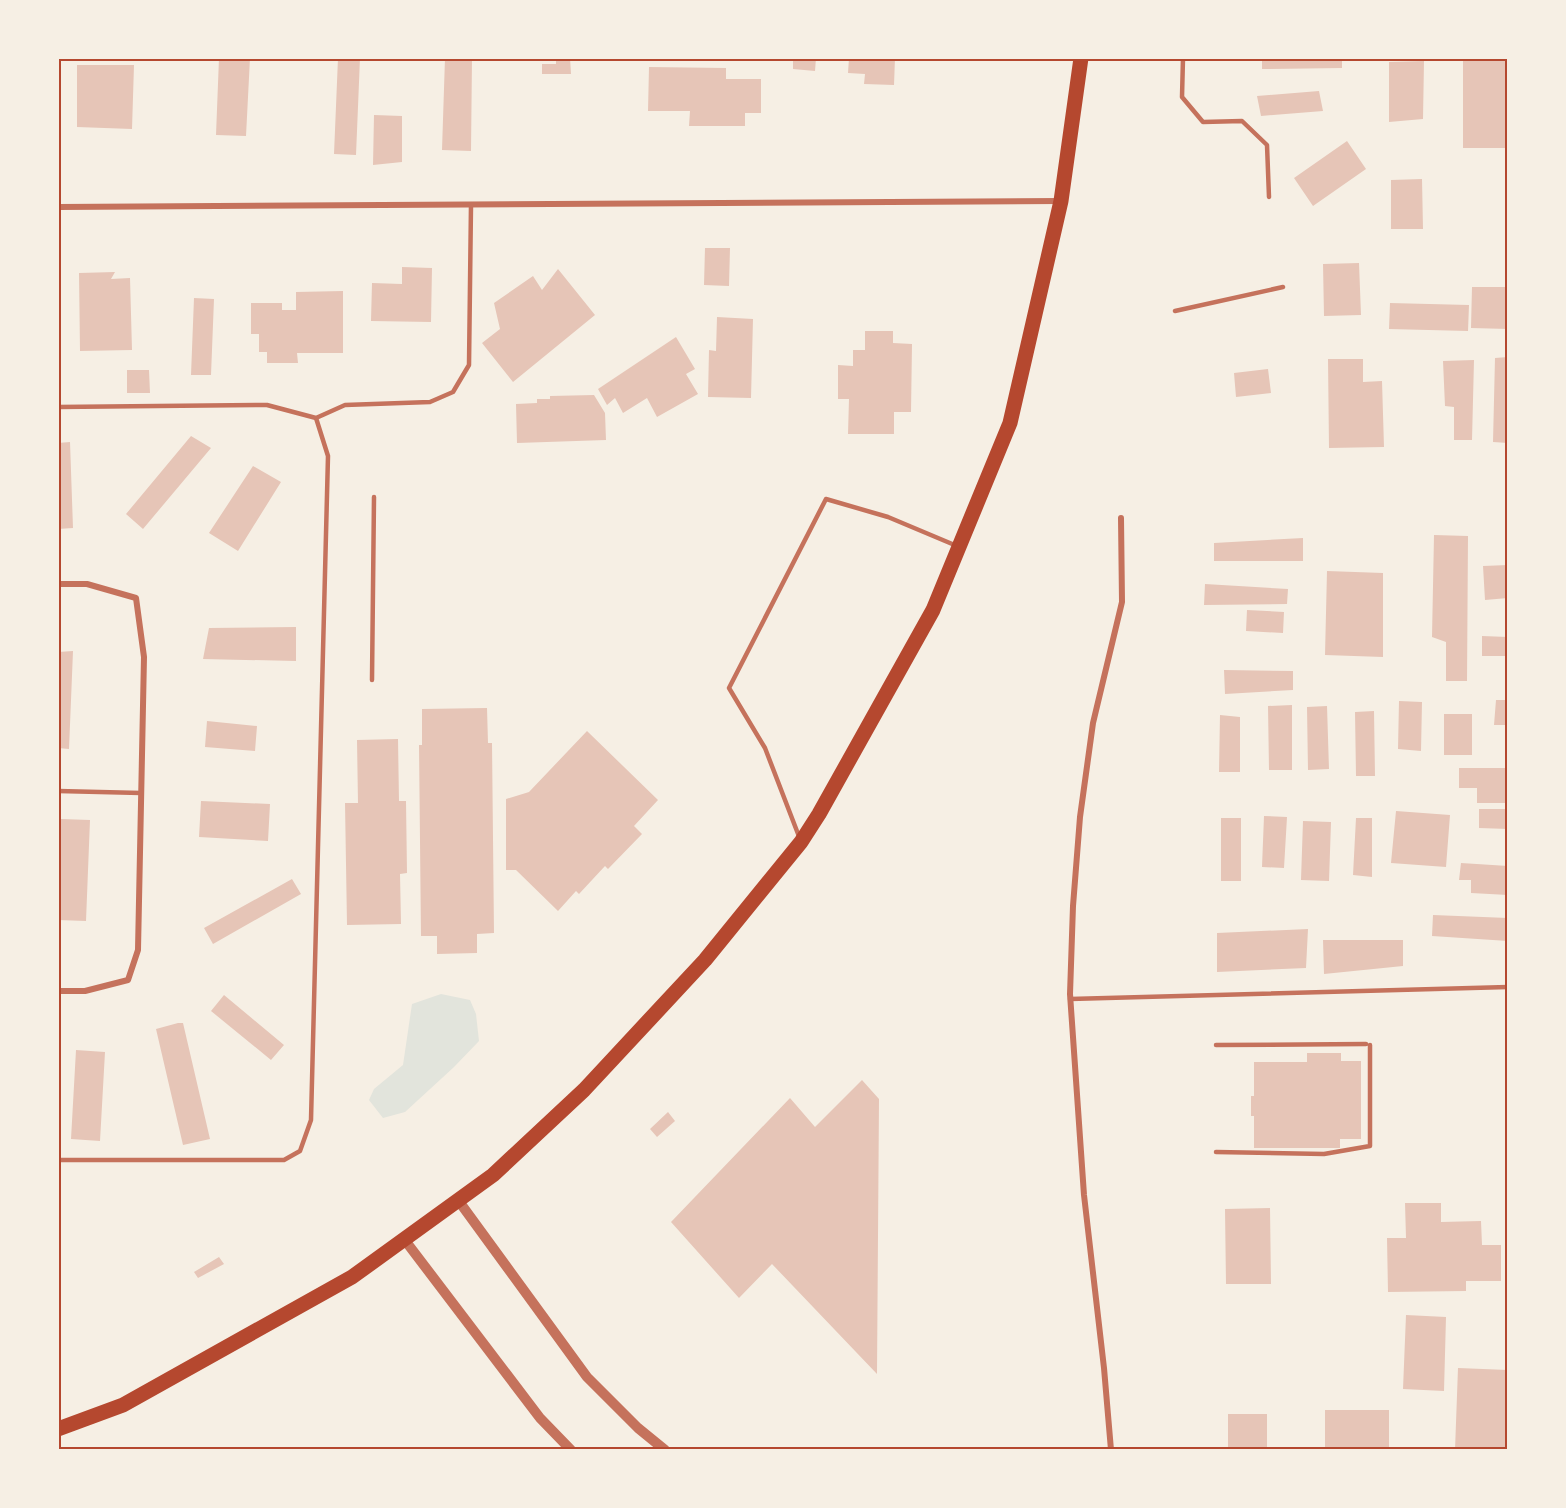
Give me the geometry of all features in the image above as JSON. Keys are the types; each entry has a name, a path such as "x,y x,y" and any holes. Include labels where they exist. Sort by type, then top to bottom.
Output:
{"main road":[{"path":"58,1429 123,1405 352,1277 493,1175 584,1090 705,960 801,842 933,610 1010,423 1061,201 1081,58"}],"street":[{"path":"58,207 1061,201"},
{"path":"1111,1449 1084,1195 1070,999 1073,906 1080,817 1093,723 1122,602 1121,518"},
{"path":"58,584 87,584 136,598 144,657 138,950 128,980 85,991 58,990"},
{"path":"458,1200 587,1377 638,1428 665,1449"},
{"path":"404,1239 540,1418 571,1449"}],"lane":[{"path":"1183,58 1182,97 1203,122 1242,121 1267,145 1269,197"},
{"path":"58,407 267,405 316,418 345,405 430,402 453,392 469,365 471,205"},
{"path":"1175,311 1283,287"},
{"path":"58,1160 284,1160 300,1150 311,1120 328,456 316,418"},
{"path":"372,680 374,497"},
{"path":"801,842 765,748 729,688 826,499 888,517 959,546"},
{"path":"58,791 141,793"},
{"path":"1070,999 1508,987"},
{"path":"1216,1045 1368,1044 1370,1146 1324,1154 1216,1152"}],"shaded area":[{"path":"441,994 470,1000 476,1014 479,1041 405,1112 383,1118 369,1100 374,1089 403,1065 412,1004"}],"building":[{"path":"219,58 250,58 246,136 216,135"},
{"path":"338,58 360,58 356,155 334,154"},
{"path":"445,58 472,58 471,151 442,150"},
{"path":"556,58 570,58 571,74 542,74 542,64 556,64"},
{"path":"793,58 816,58 815,71 793,69"},
{"path":"849,58 895,58 894,85 864,84 865,74 848,73"},
{"path":"1262,58 1342,58 1342,68 1262,69"},
{"path":"1463,58 1507,58 1508,148 1463,148"},
{"path":"1424,61 1423,119 1389,122 1389,62"},
{"path":"77,65 134,65 132,129 77,127"},
{"path":"649,67 726,68 726,79 761,79 761,113 745,113 745,126 689,126 690,111 648,111"},
{"path":"1319,91 1323,111 1261,116 1257,96"},
{"path":"374,115 402,116 402,162 373,165"},
{"path":"1347,141 1366,169 1313,206 1294,178"},
{"path":"1422,179 1423,229 1391,229 1391,180"},
{"path":"705,248 730,248 729,286 704,285"},
{"path":"1359,263 1361,315 1324,316 1323,264"},
{"path":"402,267 432,268 431,322 371,321 372,283 402,284"},
{"path":"558,269 595,315 513,382 482,343 500,329 494,303 533,276 542,290"},
{"path":"115,272 111,279 130,278 132,350 80,351 79,273"},
{"path":"1472,287 1508,287 1508,329 1471,328"},
{"path":"343,291 343,353 297,353 298,363 267,363 267,352 259,352 259,334 251,334 251,303 282,303 282,310 296,310 296,292"},
{"path":"194,298 214,299 211,375 191,375"},
{"path":"1390,303 1469,305 1468,331 1389,329"},
{"path":"717,317 753,319 751,398 708,397 709,350 716,351"},
{"path":"865,331 893,331 893,343 912,344 911,412 894,412 894,434 848,434 849,399 838,399 838,365 853,366 853,350 865,350"},
{"path":"676,337 695,369 686,374 698,394 657,417 647,398 623,413 615,398 607,405 598,389"},
{"path":"1508,357 1508,443 1493,442 1495,358"},
{"path":"1328,359 1363,359 1363,382 1382,381 1384,447 1329,448"},
{"path":"1474,360 1472,440 1454,440 1454,407 1445,406 1443,361"},
{"path":"1268,369 1271,393 1236,397 1234,373"},
{"path":"127,370 149,370 150,393 127,393"},
{"path":"594,395 605,413 606,440 517,443 516,404 537,403 537,399 550,399 550,396"},
{"path":"191,436 211,448 143,529 126,514"},
{"path":"70,442 73,528 58,529 58,443"},
{"path":"253,466 281,482 238,551 209,533"},
{"path":"1434,535 1468,536 1467,681 1446,681 1446,642 1432,637"},
{"path":"1303,538 1303,561 1214,561 1214,543"},
{"path":"1508,565 1508,598 1485,600 1483,566"},
{"path":"1327,571 1383,573 1383,657 1325,655"},
{"path":"1205,584 1288,589 1287,604 1204,605"},
{"path":"1247,610 1284,612 1283,633 1246,631"},
{"path":"296,627 296,661 203,659 209,628"},
{"path":"1482,636 1508,637 1508,656 1482,656"},
{"path":"73,651 69,749 58,748 58,652"},
{"path":"1224,670 1293,671 1293,690 1225,694"},
{"path":"1496,700 1508,700 1508,725 1494,725"},
{"path":"1399,701 1422,702 1421,751 1398,749"},
{"path":"1292,705 1292,770 1269,770 1268,706"},
{"path":"1327,706 1329,769 1308,770 1307,707"},
{"path":"487,708 488,743 492,743 494,933 477,934 477,953 437,954 437,936 421,936 419,745 422,745 422,709"},
{"path":"1374,711 1375,776 1356,776 1355,712"},
{"path":"1444,714 1472,714 1472,755 1444,755"},
{"path":"1220,715 1240,717 1240,772 1219,772"},
{"path":"207,721 257,726 255,751 205,747"},
{"path":"587,731 658,800 634,826 642,834 608,869 605,866 579,894 576,891 558,911 516,870 506,870 506,799 529,792"},
{"path":"398,739 399,801 406,801 407,873 400,874 401,924 347,925 345,803 358,803 357,740"},
{"path":"1459,768 1508,768 1508,803 1477,803 1477,788 1459,788"},
{"path":"201,801 270,804 268,841 199,837"},
{"path":"1479,809 1508,809 1508,829 1479,828"},
{"path":"1396,811 1450,815 1446,867 1391,863"},
{"path":"1264,816 1287,817 1284,868 1262,867"},
{"path":"1221,818 1241,818 1241,881 1221,881"},
{"path":"1356,818 1372,818 1372,877 1353,875"},
{"path":"61,819 90,820 86,921 58,920 58,837 60,838"},
{"path":"1303,821 1331,822 1329,881 1301,880"},
{"path":"1461,863 1508,866 1508,895 1471,893 1471,880 1459,880"},
{"path":"292,879 301,894 213,944 204,928"},
{"path":"1433,915 1508,918 1508,941 1432,936"},
{"path":"1308,929 1306,968 1217,972 1217,933"},
{"path":"1323,940 1403,940 1403,966 1324,974"},
{"path":"224,995 284,1045 271,1060 211,1011"},
{"path":"183,1023 210,1139 183,1145 156,1029"},
{"path":"76,1050 105,1052 100,1141 71,1139"},
{"path":"1307,1053 1341,1053 1341,1061 1361,1061 1361,1139 1340,1139 1340,1148 1254,1148 1254,1116 1251,1116 1251,1096 1254,1096 1254,1062 1307,1062"},
{"path":"862,1080 879,1099 877,1374 772,1264 739,1298 671,1222 790,1098 815,1127"},
{"path":"668,1112 675,1121 657,1137 650,1129"},
{"path":"1405,1203 1441,1203 1441,1222 1481,1221 1482,1245 1501,1245 1501,1281 1466,1281 1466,1291 1388,1292 1387,1238 1406,1238"},
{"path":"1270,1208 1271,1284 1226,1284 1225,1209"},
{"path":"219,1257 224,1264 198,1278 194,1272"},
{"path":"1406,1315 1446,1317 1444,1391 1403,1389"},
{"path":"1458,1368 1508,1370 1508,1450 1455,1450"},
{"path":"1325,1410 1389,1410 1389,1450 1325,1450"},
{"path":"1228,1414 1267,1414 1267,1447 1228,1447"}]}
